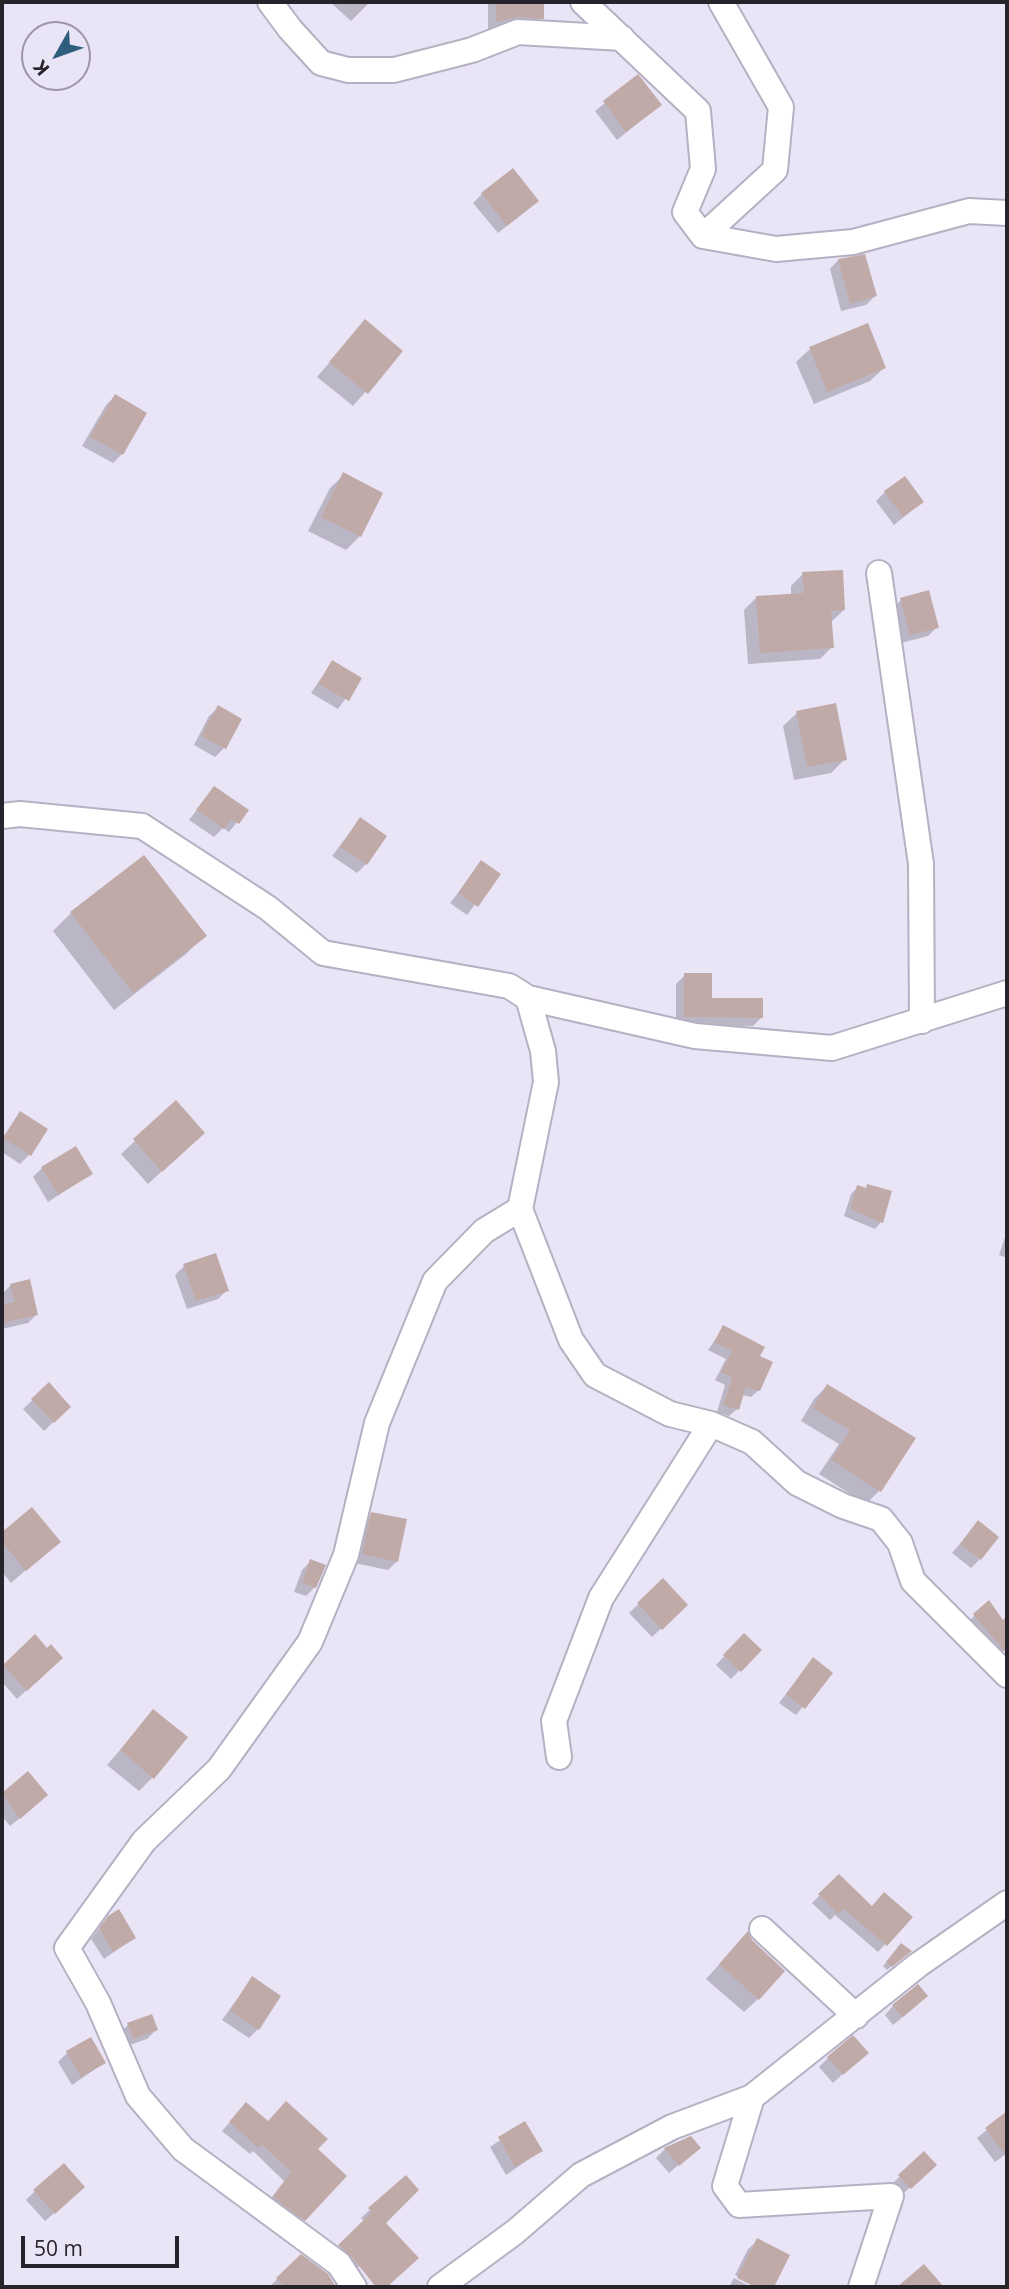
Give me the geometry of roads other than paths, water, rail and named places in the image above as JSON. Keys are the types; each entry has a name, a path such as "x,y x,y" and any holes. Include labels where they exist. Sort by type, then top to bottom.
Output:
{"street":[{"path":"270,2 321,63 348,70 394,70 472,50 517,32 622,38"},
{"path":"583,2 698,111 703,169 685,212 703,236 776,249 853,242 969,211 1007,213"},
{"path":"703,236 775,170 780,107 721,2"},
{"path":"879,573 921,863 922,1021"},
{"path":"2,816 20,814 142,826 268,908 323,953 509,986 528,998 695,1036 832,1048 1007,993"},
{"path":"528,998 543,1051 546,1082 520,1209 571,1340 595,1375 670,1414 711,1424 752,1442 797,1483 843,1506 881,1519 900,1543 913,1581 1007,1675"},
{"path":"354,2287 339,2264 183,2149 156,2118 138,2096 99,2003 67,1948 144,1841 219,1769 310,1642 345,1555 377,1423 435,1281 484,1231 520,1209"},
{"path":"559,1757 554,1721 601,1598 711,1424"},
{"path":"440,2287 515,2232 581,2175 672,2127 752,2097 918,1965 1007,1903"},
{"path":"762,1929 856,2015"},
{"path":"752,2097 725,2186 739,2206 891,2196 861,2287"}]}
